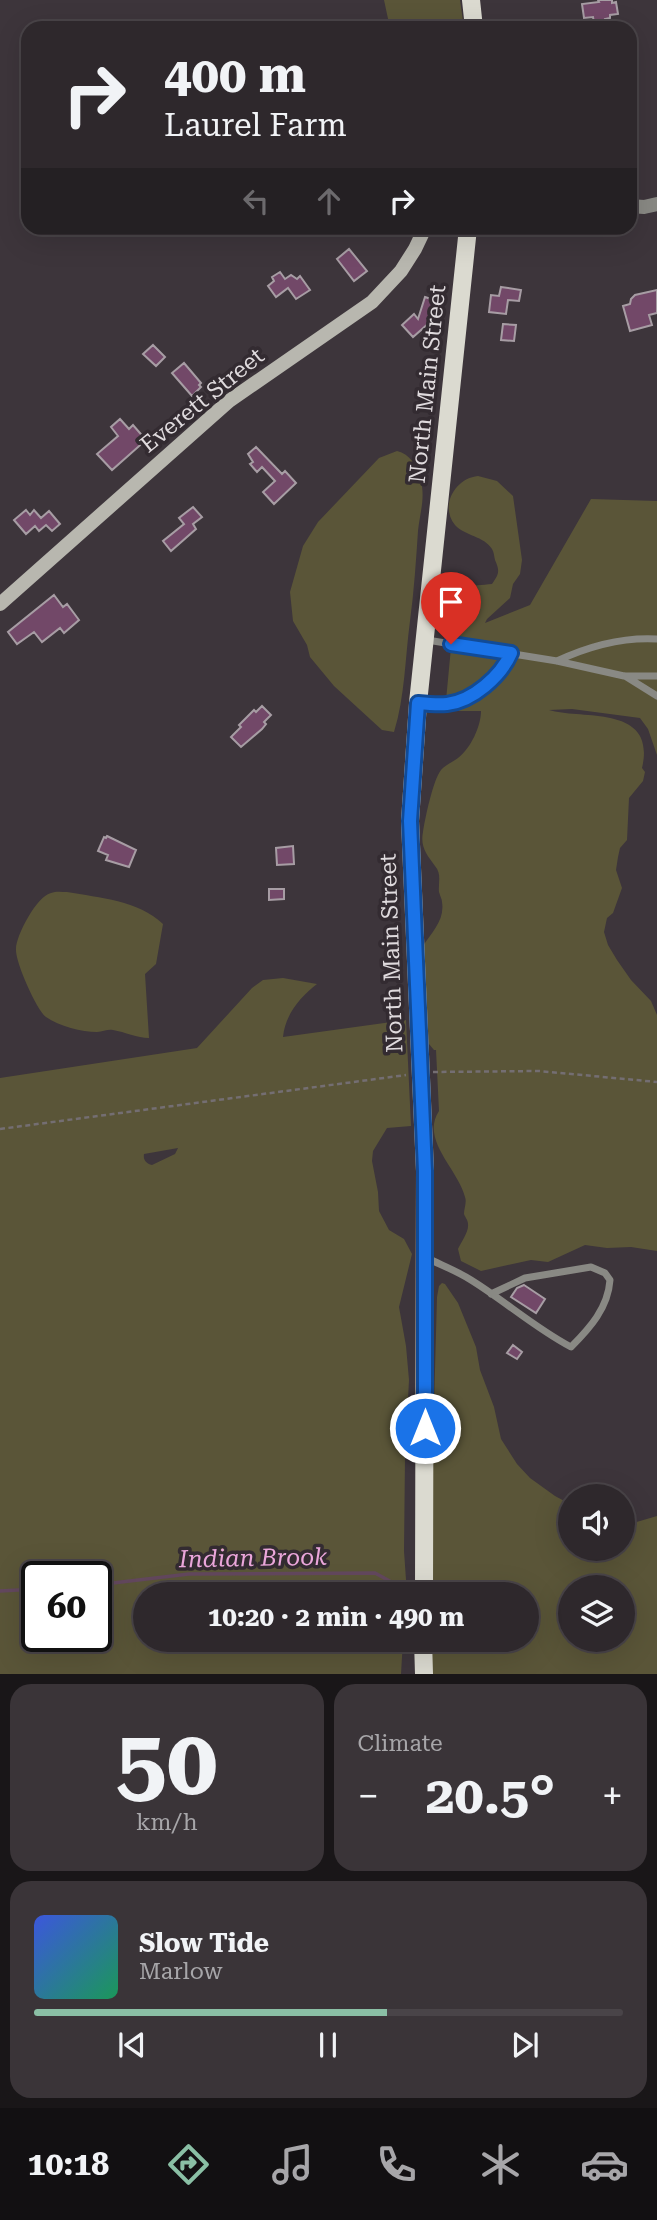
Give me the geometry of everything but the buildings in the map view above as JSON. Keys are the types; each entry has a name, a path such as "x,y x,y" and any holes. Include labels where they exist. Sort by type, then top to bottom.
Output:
{"main road":[{"path":"471,0 473,21"},
{"name":"North Main Street","path":"424,1582 426,1257 410,821 418,703 467,235"},
{"path":"424,1652 424,1674"}],"street":[{"path":"637,205 657,204"},
{"name":"Everett Street","path":"0,604 229,401 372,302 401,271 422,235"}],"lane":[{"path":"557,661 583,650 620,640 657,639"},
{"path":"425,640 557,661 624,676 657,676"},
{"path":"418,703 444,705 464,700 499,673 511,653"},
{"path":"624,676 657,696"},
{"path":"426,1257 470,1280 544,1333 571,1346 597,1318 610,1292 610,1280 605,1273 591,1267 524,1278 491,1294"}],"path":[{"path":"0,1129 440,1071 539,1071 657,1082"}],"shaded area":[{"path":"384,0 460,0 463,21 388,21"},
{"path":"397,451 406,455 415,465 423,498 403,691 394,732 382,730 334,686 310,657 307,645 293,621 290,592 303,546 318,522 379,458"},
{"path":"478,476 497,481 513,496 522,560 520,574 513,584 510,598 485,623 530,605 591,499 657,501 657,755 648,729 640,718 572,709 549,710 597,716 628,724 638,733 644,748 643,781 629,798 627,840 620,848 618,857 616,870 622,888 613,913 607,918 604,932 617,960 651,1001 657,1015 657,1251 585,1245 548,1262 531,1260 481,1271 461,1261 458,1249 468,1227 464,1214 466,1199 434,1133 434,1122 439,1111 436,1050 429,1044 423,946 440,920 442,901 438,872 425,850 422,837 438,775 467,749 481,717 481,711 445,711 452,637 443,633 437,619 443,604 456,591 470,586 492,584 497,575 498,567 489,545 464,532 450,517 449,501 452,494 463,482"},
{"path":"67,892 130,905 163,924 156,964 145,974 149,1038 113,1030 91,1032 71,1028 46,1017 37,1005 19,964 17,943 28,917 40,901 51,893"},
{"path":"283,978 317,984 294,1007 283,1037 406,1020 411,1126 387,1128 373,1151 372,1161 379,1211 389,1230 404,1239 412,1254 399,1307 409,1380 405,1457 406,1582 133,1582 133,1652 402,1652 401,1674 0,1674 0,1078 197,1048 252,988 263,980","holes":["178,1148 175,1154 152,1165 144,1158 144,1154"]},
{"path":"442,1283 458,1303 476,1347 480,1370 494,1407 501,1439 530,1478 558,1498 558,1561 635,1561 635,1522 657,1516 657,1674 432,1674 432,1652 539,1652 539,1582 432,1582 437,1297"}],"waterway":[{"name":"Indian Brook","path":"112,1583 189,1574 375,1573 391,1582"},
{"name":"Indian Brook","path":"0,1591 21,1590"}],"route":[{"path":"425,1428 425,1171 410,821 418,703 444,705 464,700 499,673 511,653 451,644"}]}
